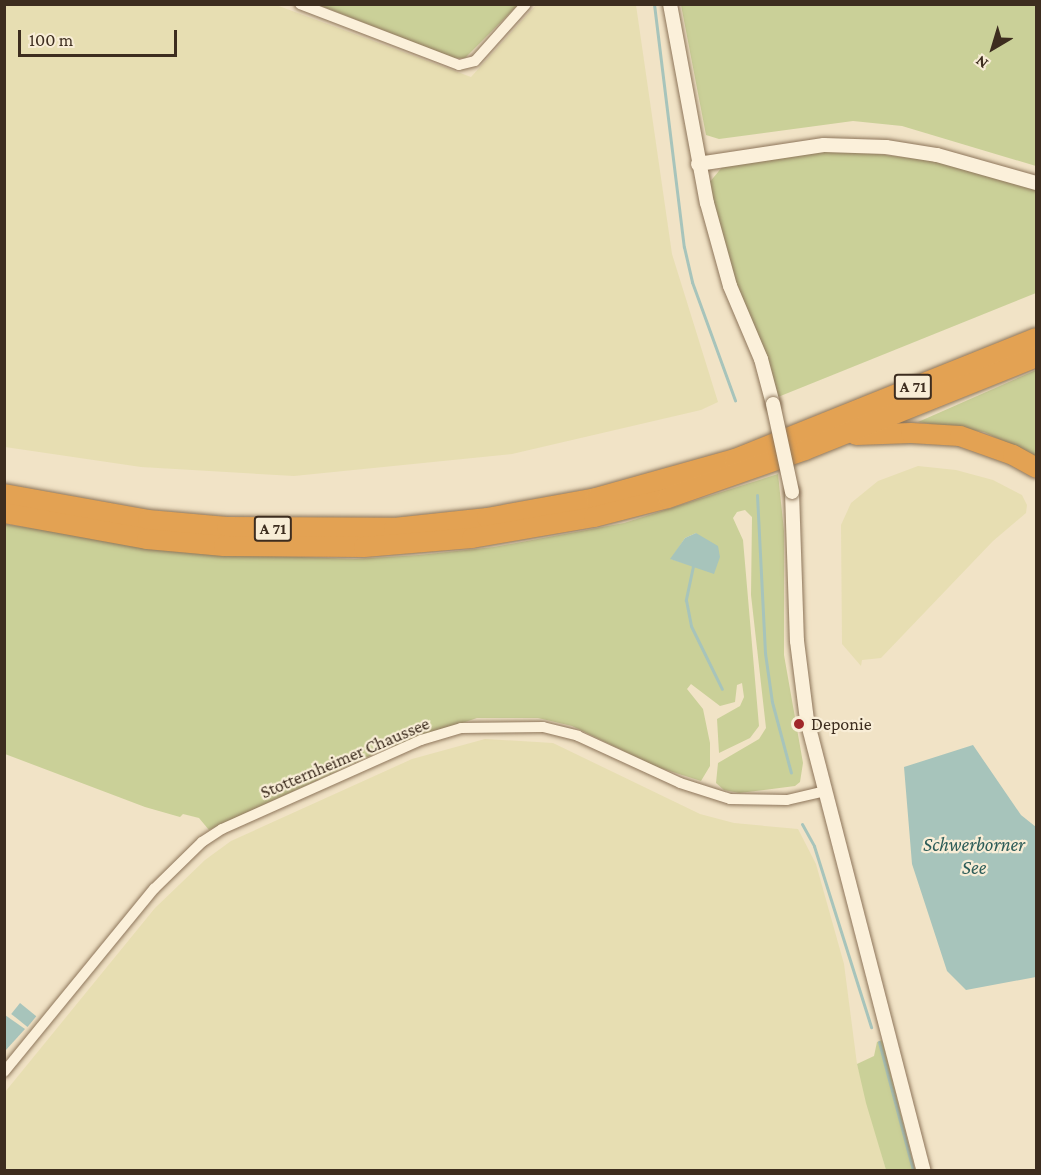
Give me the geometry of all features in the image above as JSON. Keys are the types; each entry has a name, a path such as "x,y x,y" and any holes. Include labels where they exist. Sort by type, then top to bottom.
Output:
{"highway":[{"name":"A 71","path":"4,494 148,520 239,528 394,528 487,518 596,498 735,459 1036,338"},
{"name":"A 71","path":"4,513 147,539 224,546 364,548 442,542 534,529 668,498 838,436 1036,357"},
{"path":"838,436 911,432 960,436 1013,454 1036,468"}],"street":[{"path":"300,4 459,65 475,61 526,4"},
{"path":"669,4 698,164 730,286 761,359 792,492 800,683 825,791 923,1170"},
{"path":"698,164 824,145 886,147 937,155 1036,183"},
{"name":"Stotternheimer Chaussee","path":"4,1072 178,861 222,829 421,740 461,728 506,725 560,731 680,783 730,799 787,800 825,791"}],"shaded area":[{"path":"5,4 276,5 471,77 536,5 636,5 672,254 718,402 701,410 512,454 294,476 141,467 5,447"},
{"path":"918,466 956,470 993,480 1022,495 1027,505 1026,513 993,541 881,658 862,660 861,666 842,644 841,525 851,503 878,481"},
{"path":"485,739 553,743 700,814 734,823 798,829 816,864 844,964 857,1064 886,1170 5,1170 5,1092 155,908 205,860 231,841 412,759"}],"green space":[{"path":"319,5 518,5 465,58 454,58"},
{"path":"681,5 1036,5 1036,166 902,126 853,121 719,139 706,135"},
{"path":"846,150 941,162 1036,188 1036,293 778,397 720,243 709,183 723,166 784,154"},
{"path":"1036,370 1036,457 984,432 918,422"},
{"path":"778,474 784,531 784,655 803,763 800,782 795,786 739,793 724,790 716,783 718,763 759,739 766,728 751,595 752,517 745,510 737,512 733,518 743,540 759,726 750,738 719,753 717,719 740,706 744,697 742,683 737,685 735,702 720,706 691,684 687,689 703,709 710,743 710,766 701,781 657,767 572,726 538,718 477,718 385,749 209,830 199,818 183,814 180,817 145,807 5,754 4,524 194,553 355,559 494,547 624,523","holes":["696,533 714,573 671,559 685,538"]},
{"path":"882,1040 915,1170 886,1170 866,1103 857,1064 874,1056 877,1042"}],"water":[{"path":"696,533 718,546 720,557 714,574 670,559 685,538"},
{"name":"Schwerborner See","path":"973,745 1021,815 1036,827 1036,977 966,990 947,971 912,864 904,767"},
{"path":"20,1003 36,1016 28,1027 11,1014"},
{"path":"4,1015 25,1029 5,1051"}],"waterway":[{"path":"654,4 684,247 692,282 735,400"},
{"path":"757,495 765,653 772,702 791,773"},
{"path":"693,566 686,600 691,626 722,689"},
{"path":"802,824 814,846 871,1027"},
{"path":"879,1042 913,1170"}],"place":[{"name":"Deponie","path":"799,724"}]}
